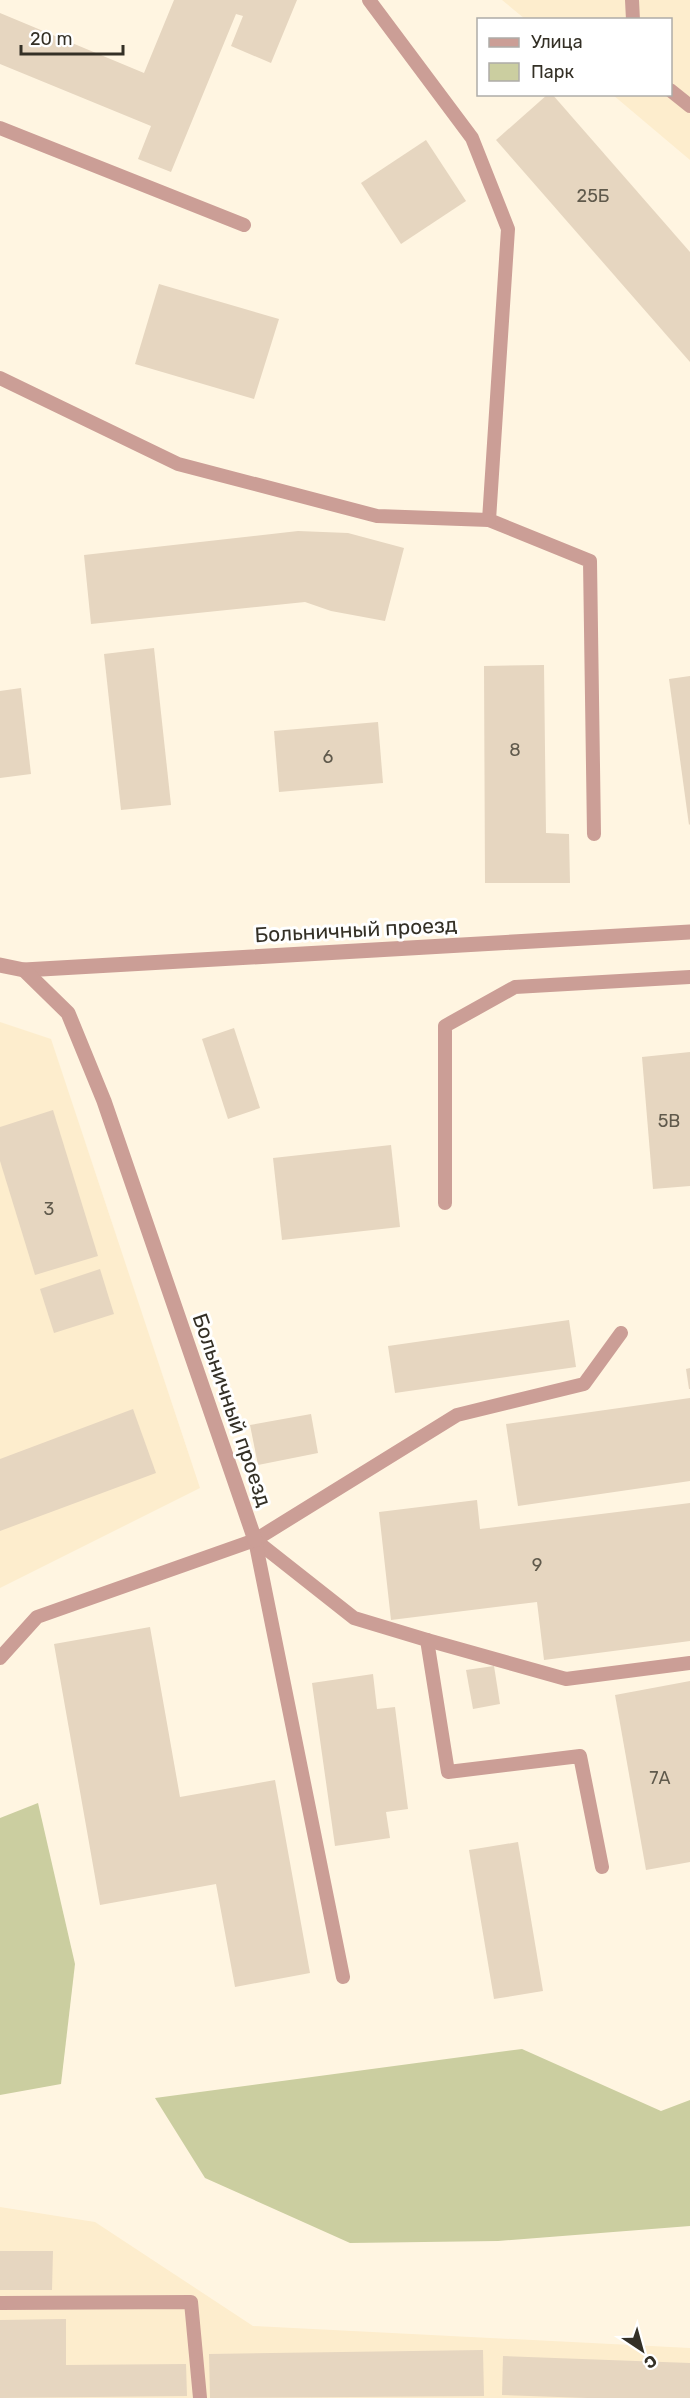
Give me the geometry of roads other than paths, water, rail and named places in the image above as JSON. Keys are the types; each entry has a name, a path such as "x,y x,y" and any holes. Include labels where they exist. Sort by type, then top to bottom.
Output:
{"street":[{"name":"Больничный проезд","path":"0,965 24,970 690,932"},
{"name":"Больничный проезд","path":"24,970 68,1013 104,1101 255,1540"}],"lane":[{"path":"369,0 471,138 508,229 489,520"},
{"path":"632,0 633,18"},
{"path":"672,92 690,106"},
{"path":"0,128 244,225"},
{"path":"0,378 178,464 377,516 489,520 590,561 594,834"},
{"path":"445,1203 445,1026 515,987 690,977"},
{"path":"344,1977 255,1540 458,1415 584,1384 621,1333"},
{"name":"Больничный проезд","path":"0,1658 37,1617 255,1540 354,1618 427,1640 566,1679 690,1663"},
{"path":"427,1640 448,1772 580,1756 602,1867"},
{"path":"0,2303 191,2302 200,2398"}]}
